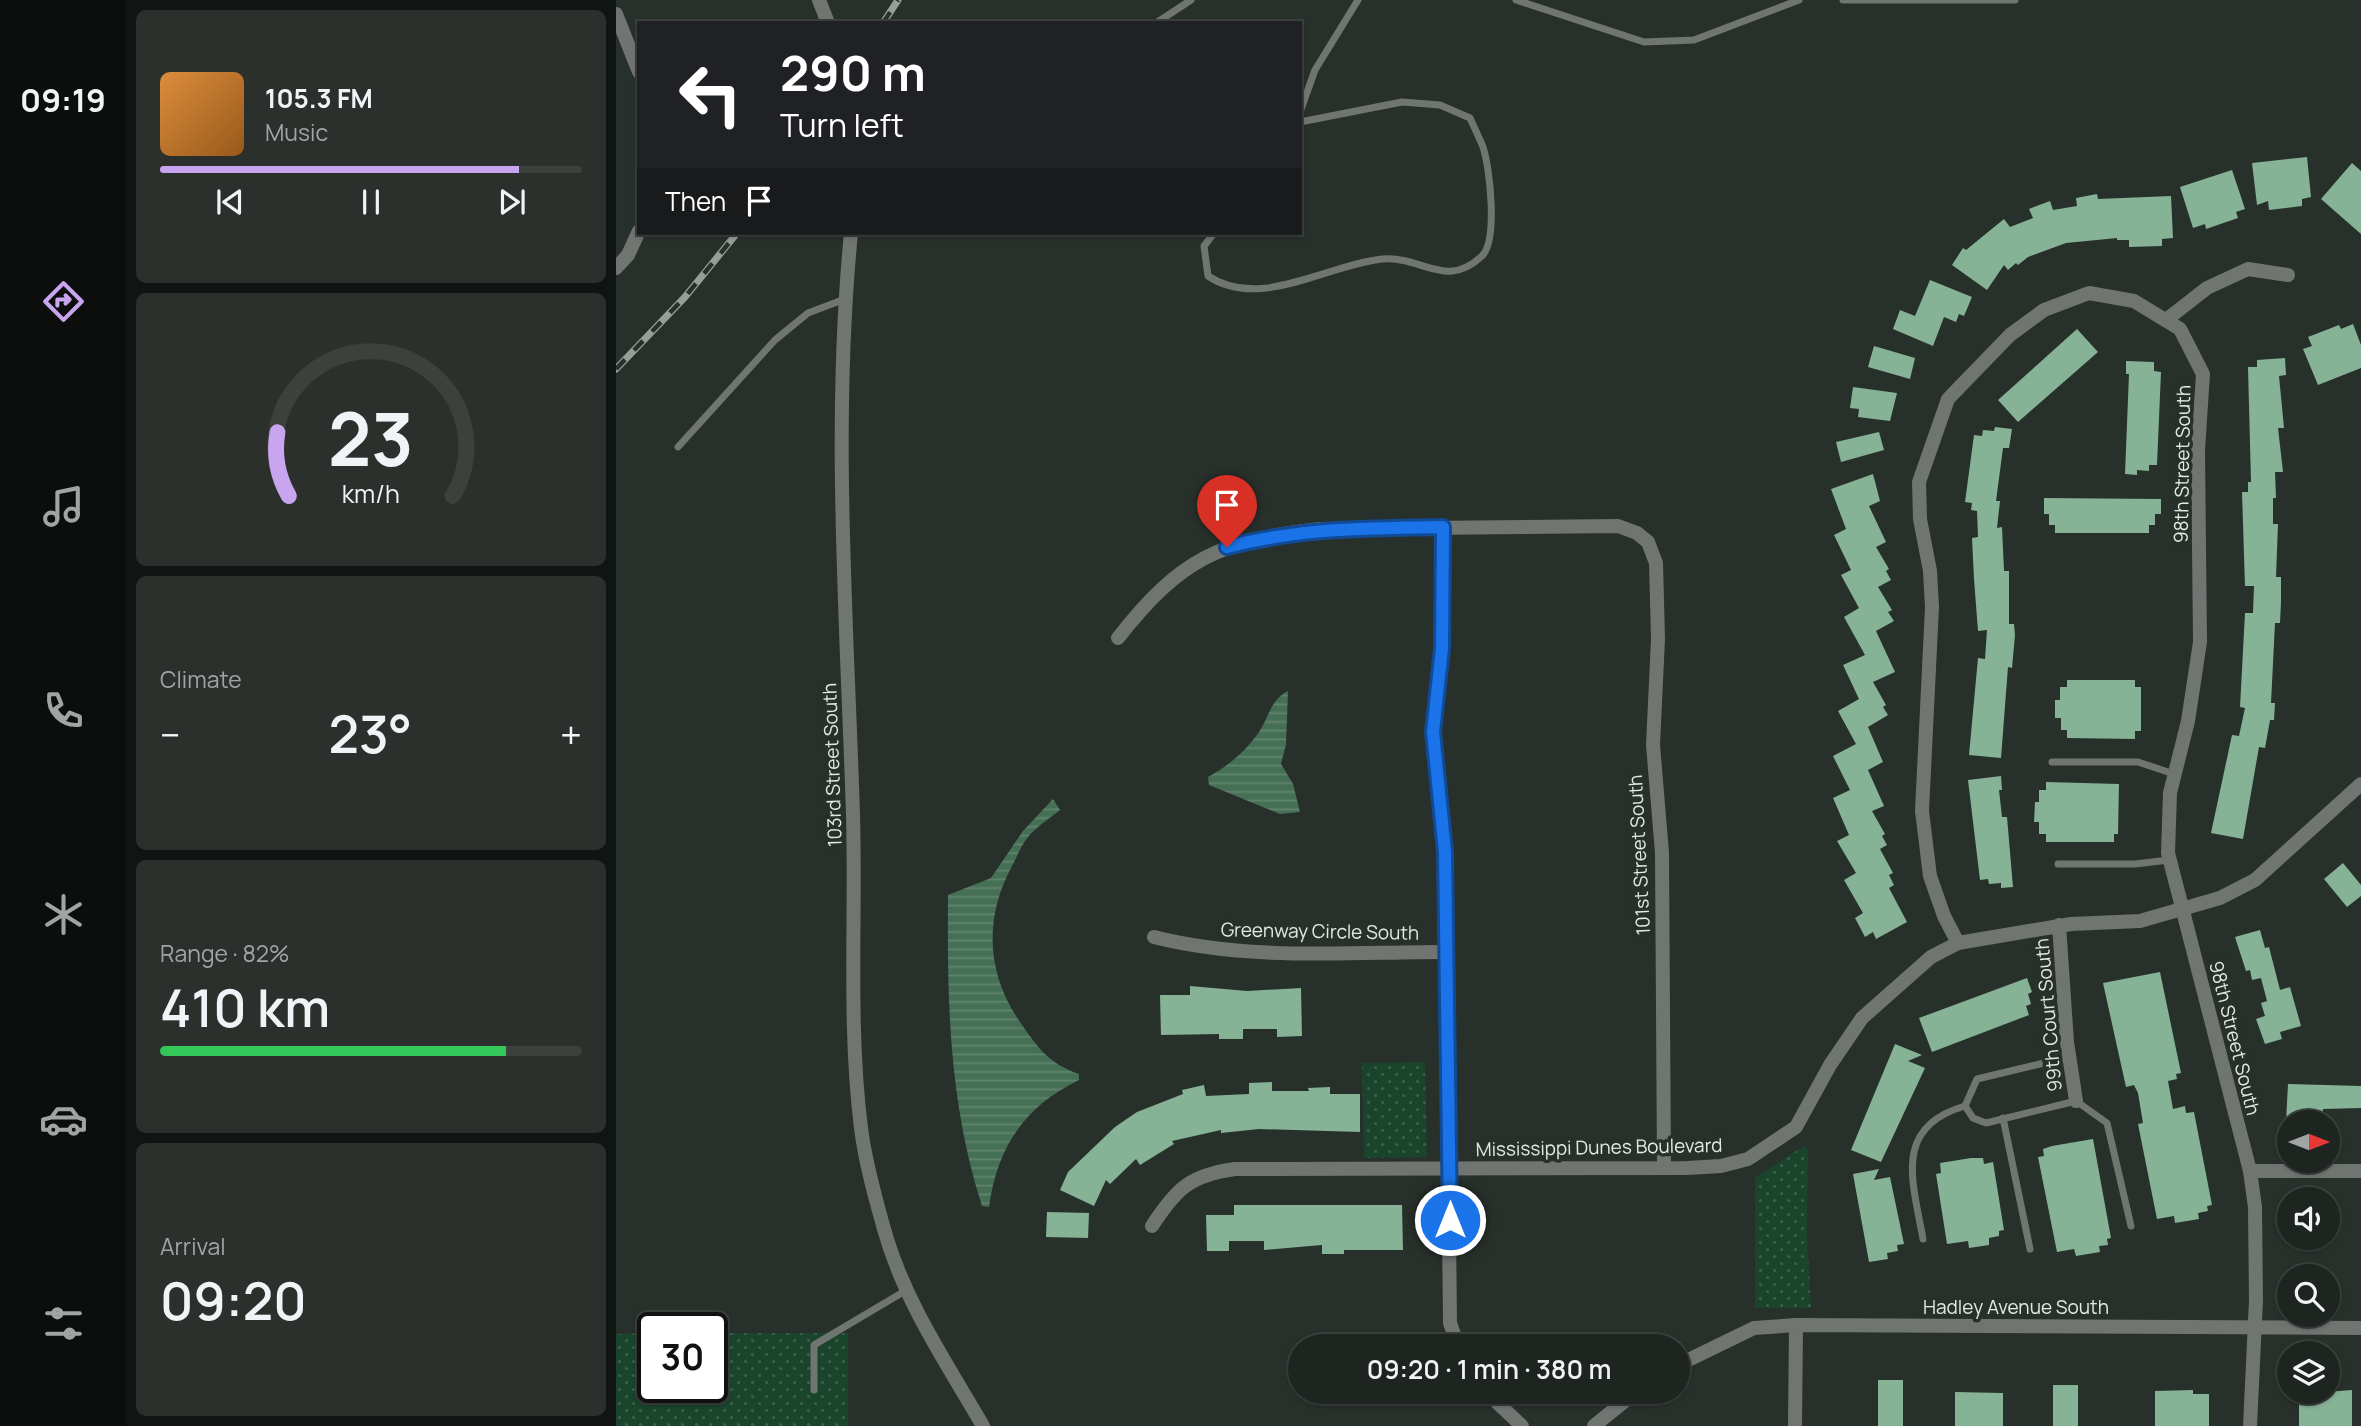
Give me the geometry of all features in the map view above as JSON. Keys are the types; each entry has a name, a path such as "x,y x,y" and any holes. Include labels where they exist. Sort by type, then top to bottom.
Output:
{"street":[{"path":"819,0 827,21"},
{"path":"616,14 637,67"},
{"path":"616,268 628,255 637,235"},
{"name":"103rd Street South","path":"851,235 845,299 841,417 854,838 853,989 861,1130 884,1230 905,1291 983,1426"},
{"path":"2166,320 2207,288 2248,268 2288,275"},
{"name":"98th Street South","path":"1958,943 1944,916 1930,876 1922,811 1932,607 1930,571 1920,519 1919,482 1933,435 1948,399 2010,335 2044,310 2090,293 2134,301 2179,329 2203,374 2199,450 2200,642 2188,721 2170,793 2169,860 2249,1171 2255,1207 2256,1327 2250,1426"},
{"name":"101st Street South","path":"1443,527 1618,526 1637,533 1648,542 1656,563 1658,596 1653,745 1662,853 1664,1168"},
{"path":"1118,638 1157,592 1194,562 1227,547 1276,534 1319,529 1443,527 1442,648 1433,732 1445,852 1450,1323 1454,1334"},
{"name":"Mississippi Dunes Boulevard","path":"1152,1226 1171,1197 1188,1183 1208,1173 1235,1169 1664,1168 1721,1166 1748,1159 1796,1127 1830,1065 1862,1018 1931,957 1958,943 2059,925 2140,921 2220,898 2255,880 2361,784"},
{"name":"99th Court South","path":"2059,925 2069,1057 2076,1101"},
{"name":"Greenway Circle South","path":"1154,937 1196,948 1234,952 1446,952"},
{"path":"2249,1171 2361,1171"},
{"path":"1795,1426 1796,1325"},
{"name":"Hadley Avenue South","path":"1690,1359 1754,1328 1796,1325 2361,1328"},
{"path":"1499,1404 1522,1426"},
{"path":"1594,1426 1621,1404"}],"lane":[{"path":"1159,21 1191,0"},
{"path":"1302,106 1315,70 1358,0"},
{"path":"1516,0 1644,42 1694,40 1799,0"},
{"path":"1843,0 2015,0"},
{"path":"1212,235 1204,246 1208,276 1221,285 1247,289 1278,285 1382,259 1402,260 1444,272 1462,271 1485,254 1492,223 1483,149 1470,118 1440,105 1402,103 1302,122"},
{"path":"678,447 775,341 808,313 845,299"},
{"path":"2052,762 2138,762 2175,774"},
{"path":"2058,864 2135,864 2169,860"},
{"path":"1923,1239 1910,1169 1912,1154 1927,1124 1941,1113 1965,1106 1977,1079 2069,1057"},
{"path":"1965,1106 1973,1118 1986,1123 2076,1101 2107,1123 2131,1226"},
{"path":"2003,1118 2030,1249"},
{"path":"814,1390 814,1345 905,1291"}],"shaded area":[{"path":"1288,691 1286,744 1281,764 1293,784 1300,812 1280,814 1209,785 1208,777 1249,745 1274,704"},
{"path":"1053,799 1060,810 1026,840 1003,886 993,925 993,945 1000,984 1020,1022 1051,1060 1079,1074 1079,1080 1043,1102 1017,1131 999,1166 989,1207 982,1206 971,1167 956,1091 948,975 948,895 991,878 1023,831"},
{"path":"1425,1062 1427,1157 1364,1158 1362,1063"},
{"path":"1804,1146 1808,1150 1807,1234 1811,1308 1755,1308 1755,1178"},
{"path":"637,1333 637,1403 728,1403 728,1333 848,1333 848,1426 616,1426 616,1334"}],"building":[{"path":"2307,157 2311,197 2302,199 2302,206 2269,210 2268,201 2257,205 2252,163"},
{"path":"2352,163 2361,171 2361,234 2321,199"},
{"path":"2232,170 2245,209 2236,212 2238,218 2206,229 2205,224 2193,228 2180,187"},
{"path":"2097,194 2098,199 2171,196 2173,238 2162,239 2162,246 2129,247 2129,240 2117,238 2066,243 2028,257 2008,270 2004,265 1987,290 1952,265 1963,248 1966,250 2004,219 2010,227 2033,218 2029,209 2050,201 2053,210 2077,206 2076,198"},
{"path":"1930,280 1972,297 1964,316 1959,314 1956,322 1944,317 1933,346 1893,329 1900,310 1915,316"},
{"path":"2353,324 2361,345 2361,368 2318,385 2303,349 2312,346 2308,337 2339,325 2341,329"},
{"path":"2077,329 2098,352 2018,422 1998,400"},
{"path":"1874,346 1915,358 1910,379 1868,367"},
{"path":"2285,358 2286,375 2279,376 2284,428 2278,428 2283,472 2275,472 2276,498 2273,498 2273,524 2278,524 2276,577 2281,577 2280,623 2275,623 2271,703 2275,703 2274,720 2270,720 2265,748 2259,747 2243,839 2211,833 2232,735 2239,736 2245,708 2240,707 2245,613 2253,613 2254,586 2245,586 2242,492 2248,492 2248,482 2251,482 2248,367 2257,367 2257,360"},
{"path":"2126,361 2154,362 2154,371 2161,372 2157,465 2149,465 2149,471 2137,470 2137,475 2125,474 2129,374 2126,374"},
{"path":"1853,387 1897,393 1890,421 1858,417 1859,409 1850,408"},
{"path":"1995,427 2012,429 2009,448 2003,448 1996,501 2000,501 1997,528 2002,527 2004,571 2009,571 2009,624 2014,624 2015,635 2012,668 2008,667 2001,758 1969,755 1978,658 1985,659 1987,630 1978,631 1972,538 1978,537 1977,511 1971,510 1972,503 1965,502 1974,435 1982,436 1983,430 1994,431"},
{"path":"1879,432 1884,450 1841,462 1836,442"},
{"path":"1873,474 1880,501 1869,506 1886,542 1876,547 1889,569 1886,571 1891,580 1878,587 1892,610 1888,612 1894,621 1876,631 1895,672 1873,682 1886,705 1883,707 1888,715 1868,727 1883,762 1868,770 1884,806 1872,811 1885,834 1882,836 1887,845 1880,849 1893,873 1889,875 1894,885 1889,888 1907,922 1876,939 1873,932 1865,937 1855,918 1863,913 1844,880 1856,873 1837,841 1849,835 1833,798 1850,790 1833,756 1856,744 1838,711 1859,699 1843,665 1865,655 1844,617 1859,608 1841,575 1851,570 1834,535 1846,529 1831,489"},
{"path":"2044,498 2161,499 2161,514 2155,514 2155,525 2149,525 2149,533 2055,533 2055,525 2049,525 2049,514 2044,514"},
{"path":"2067,680 2135,680 2135,687 2141,687 2141,731 2135,731 2135,739 2067,738 2067,730 2061,730 2061,718 2055,718 2055,700 2060,700 2060,687 2067,687"},
{"path":"2001,776 2002,790 1999,790 2002,817 2007,817 2013,887 2001,888 2001,883 1989,884 1988,879 1980,880 1968,780"},
{"path":"2046,782 2119,784 2118,834 2114,834 2114,842 2046,842 2046,834 2039,834 2039,822 2034,822 2035,802 2039,802 2039,790 2046,790"},
{"path":"2343,863 2361,885 2361,896 2347,907 2324,879"},
{"path":"2260,930 2265,948 2269,947 2280,990 2290,987 2301,1026 2280,1032 2282,1039 2265,1044 2256,1019 2265,1016 2261,1003 2267,1001 2261,978 2252,980 2250,970 2246,971 2235,937"},
{"path":"2160,972 2181,1073 2176,1074 2177,1079 2168,1081 2173,1109 2185,1106 2186,1113 2194,1112 2212,1205 2207,1206 2208,1211 2198,1213 2199,1219 2175,1223 2174,1216 2157,1219 2138,1124 2143,1123 2138,1093 2134,1085 2126,1087 2103,983"},
{"path":"2027,978 2032,992 2028,994 2031,1004 2026,1006 2029,1015 1932,1052 1919,1018"},
{"path":"1190,986 1247,991 1301,988 1302,1036 1277,1037 1277,1029 1243,1029 1243,1039 1219,1039 1219,1034 1161,1035 1160,995 1190,995"},
{"path":"1895,1044 1922,1055 1908,1061 1925,1068 1881,1162 1851,1150"},
{"path":"1272,1082 1272,1091 1309,1091 1308,1088 1330,1087 1330,1094 1360,1094 1360,1132 1259,1129 1221,1133 1221,1130 1172,1141 1174,1144 1140,1165 1136,1159 1110,1184 1106,1180 1094,1206 1060,1190 1068,1172 1115,1127 1137,1112 1183,1094 1182,1090 1204,1085 1206,1096 1249,1094 1249,1083"},
{"path":"2288,1084 2361,1086 2361,1108 2287,1110"},
{"path":"2093,1139 2111,1238 2107,1239 2108,1245 2099,1246 2100,1252 2076,1256 2074,1249 2057,1252 2038,1157 2044,1156 2043,1149 2052,1146"},
{"path":"1983,1158 1984,1164 1993,1162 2004,1230 1999,1231 1999,1236 1989,1238 1989,1245 1969,1248 1968,1241 1947,1244 1936,1174 1941,1173 1940,1163"},
{"path":"1879,1169 1874,1180 1890,1177 1904,1244 1897,1245 1898,1251 1887,1253 1888,1259 1869,1262 1853,1174"},
{"path":"1234,1205 1402,1205 1403,1250 1344,1250 1344,1254 1322,1254 1322,1245 1264,1250 1264,1241 1229,1241 1229,1251 1207,1251 1206,1215 1234,1215"},
{"path":"1047,1212 1089,1213 1088,1238 1046,1237"},
{"path":"1878,1380 1903,1380 1903,1426 1878,1426"},
{"path":"2053,1385 2078,1385 2078,1426 2053,1426"},
{"path":"2193,1390 2193,1394 2209,1394 2209,1426 2155,1426 2155,1391"},
{"path":"2352,1390 2352,1426 2299,1426 2299,1404 2340,1404 2340,1391"},
{"path":"1955,1392 2003,1393 2003,1426 1955,1426"}],"railway":[{"path":"884,21 898,0"},
{"path":"616,369 685,297 735,235"}],"route":[{"path":"1227,547 1276,534 1319,529 1443,527 1442,648 1433,732 1445,852 1450,1220"}]}
